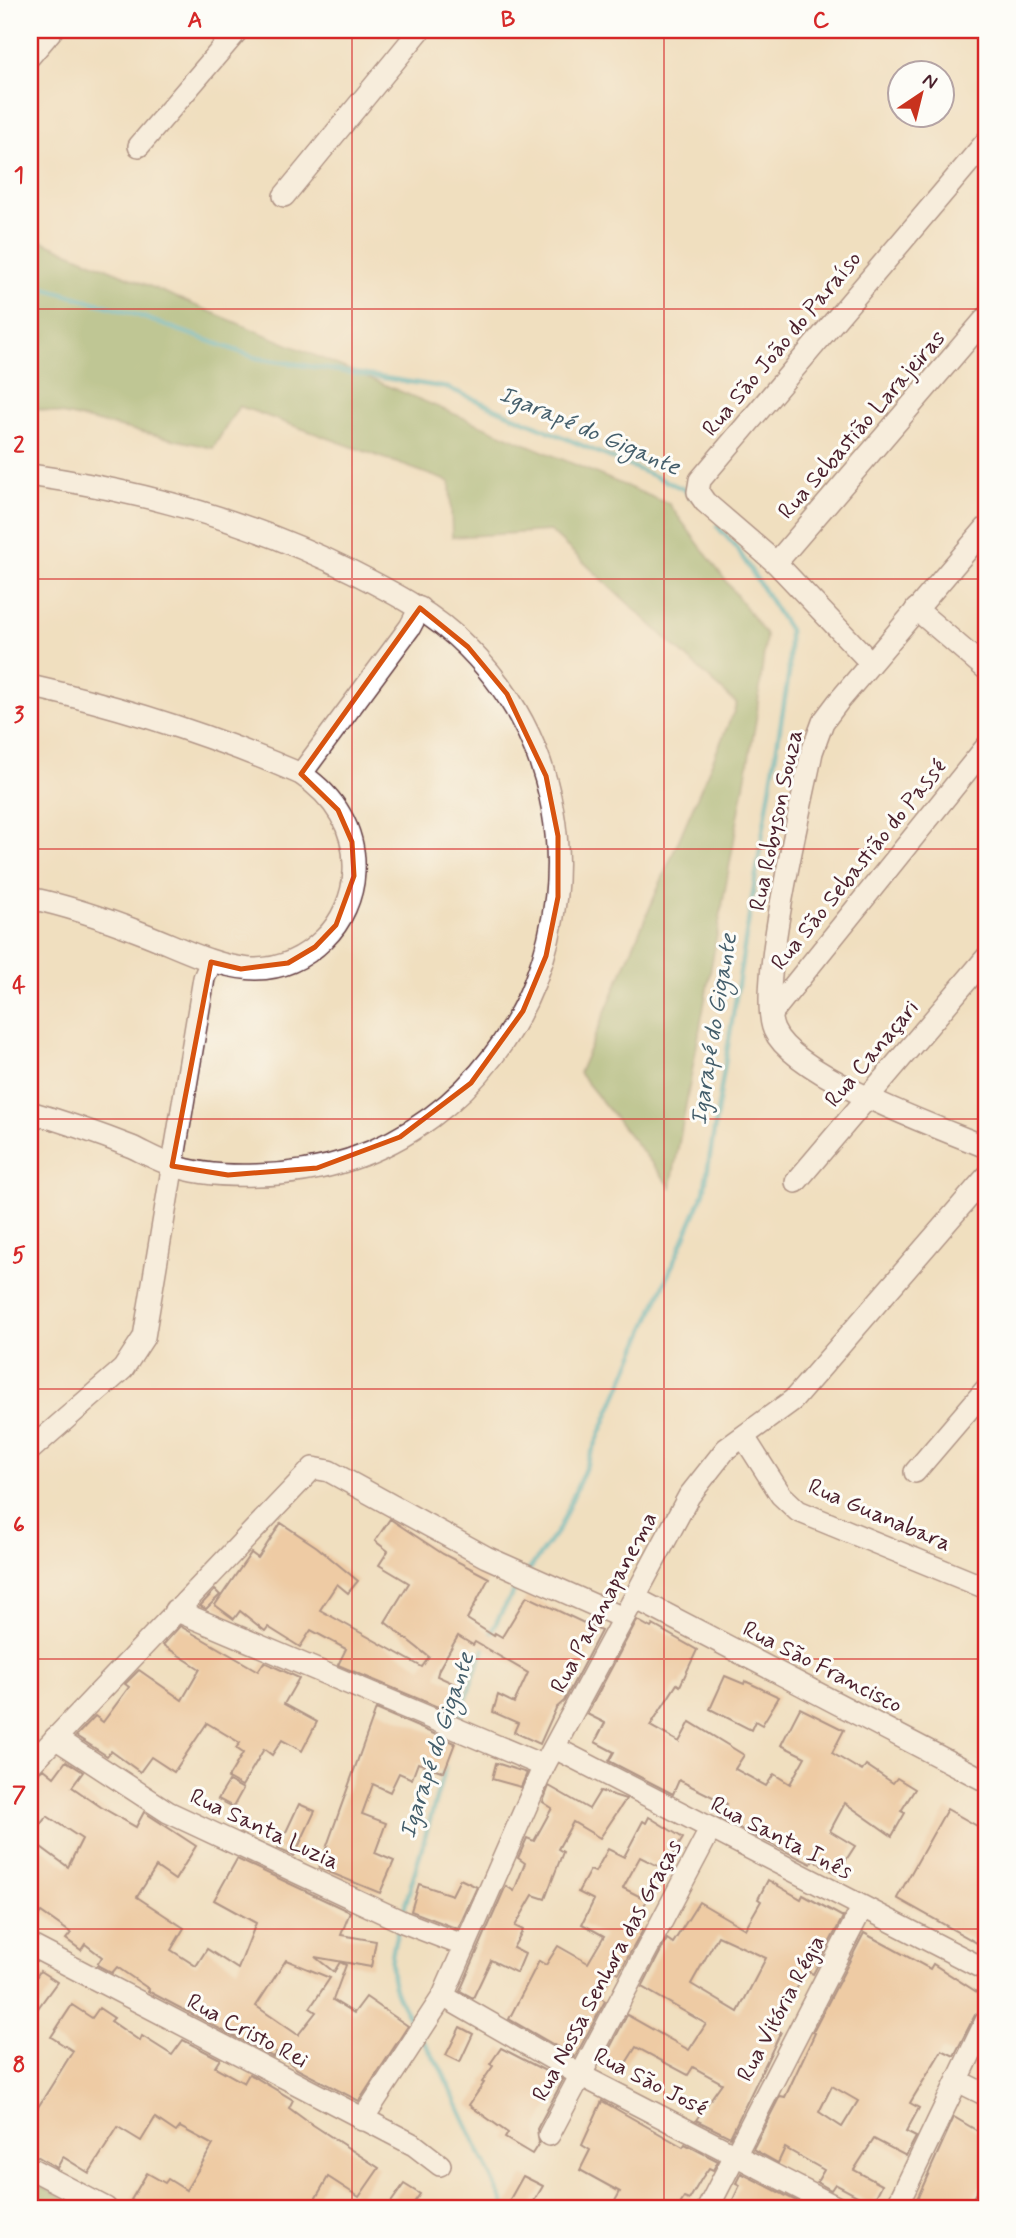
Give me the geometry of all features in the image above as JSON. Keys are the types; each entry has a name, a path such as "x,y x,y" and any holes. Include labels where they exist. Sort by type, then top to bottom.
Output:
{"street":[{"path":"30,55 52,30"},
{"path":"139,146 238,30"},
{"path":"284,197 421,30"},
{"name":"Rua São João do Paraíso","path":"870,662 776,563 705,502 698,492 700,481 986,142"},
{"name":"Rua Sebastião Larajeiras","path":"776,563 986,318"},
{"path":"30,475 126,491 231,521 331,561 420,608 468,647 507,694 535,748 545,776 558,836 559,877 554,927 536,985 508,1037 471,1083 425,1121 383,1146 346,1161 288,1173 228,1175 172,1166 96,1133 30,1112"},
{"name":"Rua Robyson Souza","path":"771,1014 775,943 812,752 823,722 870,662 986,528"},
{"path":"301,774 410,627 420,608"},
{"path":"916,609 986,669"},
{"path":"30,687 164,722 301,774 328,796 347,825 355,859 354,876 345,909 327,937 288,963 257,970 226,967 124,926 30,898"},
{"name":"Rua São Sebastião do Passé","path":"771,1014 986,747"},
{"name":"Rua Canaçari","path":"796,1182 986,958"},
{"path":"30,1450 123,1369 144,1337 204,978 211,962"},
{"path":"771,1014 774,1030 781,1041 831,1078 867,1098 986,1147"},
{"name":"Rua Paranapanema","path":"362,2120 443,1996 550,1757 689,1496 726,1449 793,1400 986,1177"},
{"path":"915,1472 986,1389"},
{"name":"Rua Guanabara","path":"744,1437 781,1495 798,1511 986,1588"},
{"path":"30,1765 304,1474 313,1468 329,1471 509,1568 623,1618"},
{"name":"Rua São Francisco","path":"635,1598 986,1781"},
{"name":"Rua Santa Inês","path":"175,1610 458,1728 550,1757 710,1830 986,1970"},
{"name":"Rua Santa Luzia","path":"55,1738 168,1812 403,1922 465,1946"},
{"name":"Rua Nossa Senhora das Graças","path":"549,2135 710,1830"},
{"name":"Rua Vitória Régia","path":"708,2208 862,1908"},
{"name":"Rua Cristo Rei","path":"30,1945 414,2145 440,2165"},
{"name":"Rua São José","path":"443,1996 582,2076 838,2208"},
{"path":"896,2208 986,2021"},
{"path":"958,2081 986,2095"},
{"path":"30,2168 106,2208"}],"highlighted area":[{"path":"420,608 468,647 507,694 546,776 558,836 558,897 546,956 523,1011 471,1083 400,1137 317,1168 228,1175 172,1166 211,962 241,969 288,963 315,947 336,925 354,876 352,842 338,810 301,774"}],"green space":[{"path":"30,236 669,504 766,635 756,720 671,1187 579,1073 737,704 550,531 452,537 450,482 239,406 213,448 30,407"},
{"path":"30,2180 83,2208 30,2208"}],"building":[{"path":"390,1519 443,1554 489,1578 467,1619 494,1636 495,1633 502,1637 527,1596 601,1631 564,1701 556,1708 540,1744 514,1732 518,1723 493,1712 498,1695 514,1703 528,1673 475,1642 473,1645 458,1636 439,1669 437,1676 457,1685 445,1710 338,1665 346,1649 311,1630 300,1647 268,1627 265,1631 240,1611 234,1619 215,1605 251,1553 258,1558 281,1523 317,1547 358,1581 348,1593 337,1584 320,1610 422,1667 429,1657 385,1622 409,1583 379,1565 388,1551 375,1541"},
{"path":"215,1590 220,1595 206,1609 200,1606"},
{"path":"637,1620 651,1628 653,1625 697,1650 680,1686 677,1684 650,1726 679,1742 690,1722 744,1755 735,1769 766,1786 774,1774 790,1784 805,1757 781,1745 800,1708 844,1730 832,1753 862,1771 866,1765 893,1783 897,1778 915,1789 901,1811 905,1813 892,1836 845,1803 830,1831 855,1846 837,1874 813,1860 811,1864 719,1818 727,1804 679,1780 673,1794 609,1761 614,1752 595,1742 605,1723 587,1714"},
{"path":"180,1626 258,1671 264,1662 299,1678 284,1704 317,1722 302,1751 282,1740 272,1755 264,1749 242,1786 228,1778 243,1753 236,1748 240,1743 207,1723 174,1772 151,1757 140,1772 111,1751 107,1756 76,1736 95,1716 103,1722 129,1687 125,1684 139,1670 182,1700 200,1669 163,1645"},
{"path":"725,1676 744,1684 745,1681 779,1697 762,1725 755,1721 751,1730 710,1709"},
{"path":"376,1709 455,1743 444,1772 418,1763 412,1779 399,1773 390,1792 373,1784 362,1814 386,1823 375,1853 394,1861 380,1893 319,1868"},
{"path":"66,1761 83,1772 72,1787 101,1807 136,1827 144,1812 196,1846 175,1880 156,1867 137,1897 184,1928 171,1950 196,1966 207,1949 238,1969 256,1923 214,1900 237,1859 350,1912 341,1935 376,1941 371,1967 315,1957 334,1972 340,1962 346,1965 333,2000 354,2013 366,1997 408,2026 359,2101 297,2069 276,2052 273,2057 148,1991 149,1989 117,1967 112,1973 97,1965 102,1957 85,1944 81,1950 66,1939 71,1933 41,1912 30,1927 30,1839 68,1867 82,1839 47,1816 30,1837 30,1778 44,1769 54,1777","holes":["286,1960 330,1978 310,2008 316,2012 298,2035 256,2006"]},
{"path":"496,1763 527,1773 521,1787 492,1779"},
{"path":"229,1781 243,1789 233,1807 218,1799"},
{"path":"549,1786 589,1809 600,1791 626,1799 600,1838 573,1822 558,1849 563,1852 545,1899 533,1895 515,1926 523,1930 513,1948 525,1954 517,1973 491,1960 473,1998 460,1991 506,1886 514,1891 525,1863 518,1858 527,1838 534,1841 552,1808 543,1802"},
{"path":"299,1804 315,1811 294,1856 278,1849"},
{"path":"947,1809 986,1831 986,1948 897,1898"},
{"path":"649,1817 683,1838 664,1869 640,1857 623,1888 647,1900 634,1925 643,1930 619,1973 614,1970 600,1997 605,2001 575,2057 509,2019 539,1961 546,1965 558,1946 588,1963 604,1936 582,1924 594,1900 578,1892 590,1870 595,1872 608,1849 624,1857 643,1821 646,1823"},
{"path":"460,1879 477,1887 458,1929 411,1911 419,1884 452,1895"},
{"path":"768,1880 801,1899 803,1895 843,1917 813,1974 809,1972 803,1978 792,1996 788,1994 771,2026 781,2032 730,2137 696,2120 722,2083 693,2067 688,2075 636,2047 619,2074 602,2063 627,2015 689,2050 706,2024 642,1987 667,1939 673,1943 699,1902 745,1929 761,1901 758,1899","holes":["718,1936 766,1958 738,2012 691,1984"]},
{"path":"864,1933 930,1969 933,1964 986,1998 986,2008 975,2015 954,2056 942,2050 910,2103 919,2108 906,2132 916,2137 906,2156 874,2139 854,2170 882,2185 872,2204 835,2184 831,2190 817,2182 824,2170 785,2148 778,2163 753,2149 780,2096 785,2097 815,2033 813,2032","holes":["832,2086 858,2101 842,2127 819,2112"]},
{"path":"40,1971 57,1982 30,2019 30,1987"},
{"path":"72,2005 92,2018 99,2008 114,2018 111,2021 140,2041 142,2036 172,2055 183,2040 220,2059 215,2067 244,2083 249,2074 253,2076 293,2100 289,2108 304,2119 379,2168 359,2197 328,2177 310,2208 145,2208 131,2200 147,2173 165,2183 168,2179 186,2190 213,2145 180,2127 176,2132 155,2118 141,2141 118,2127 89,2173 63,2157 57,2168 30,2152 30,2120 73,2051 51,2037"},
{"path":"460,2027 473,2034 460,2062 446,2055"},
{"path":"501,2048 563,2080 537,2129 539,2143 532,2154 505,2138 508,2133 469,2105 484,2083 482,2082 493,2066 490,2064"},
{"path":"602,2101 683,2147 685,2144 718,2161 713,2170 709,2168 689,2200 684,2198 678,2208 611,2208 620,2192 580,2170 590,2150 582,2145"},
{"path":"954,2117 986,2136 986,2176 967,2208 913,2208"},
{"path":"741,2173 810,2208 729,2208 740,2185 736,2183"},
{"path":"523,2176 543,2186 530,2208 505,2208"},
{"path":"404,2184 420,2194 410,2208 387,2208"}],"waterway":[{"name":"Igarapé do Gigante","path":"30,284 128,312 257,358 448,388 684,489 692,498"},
{"name":"Igarapé do Gigante","path":"529,1570 559,1529 704,1192 789,673 789,630 736,547 717,526"},
{"name":"Igarapé do Gigante","path":"458,1725 484,1648 501,1612 523,1578"},
{"name":"Igarapé do Gigante","path":"402,1916 445,1768"},
{"name":"Igarapé do Gigante","path":"399,1926 392,1956 392,1979 400,2001 415,2028"},
{"name":"Igarapé do Gigante","path":"422,2039 441,2069 506,2208"}]}
